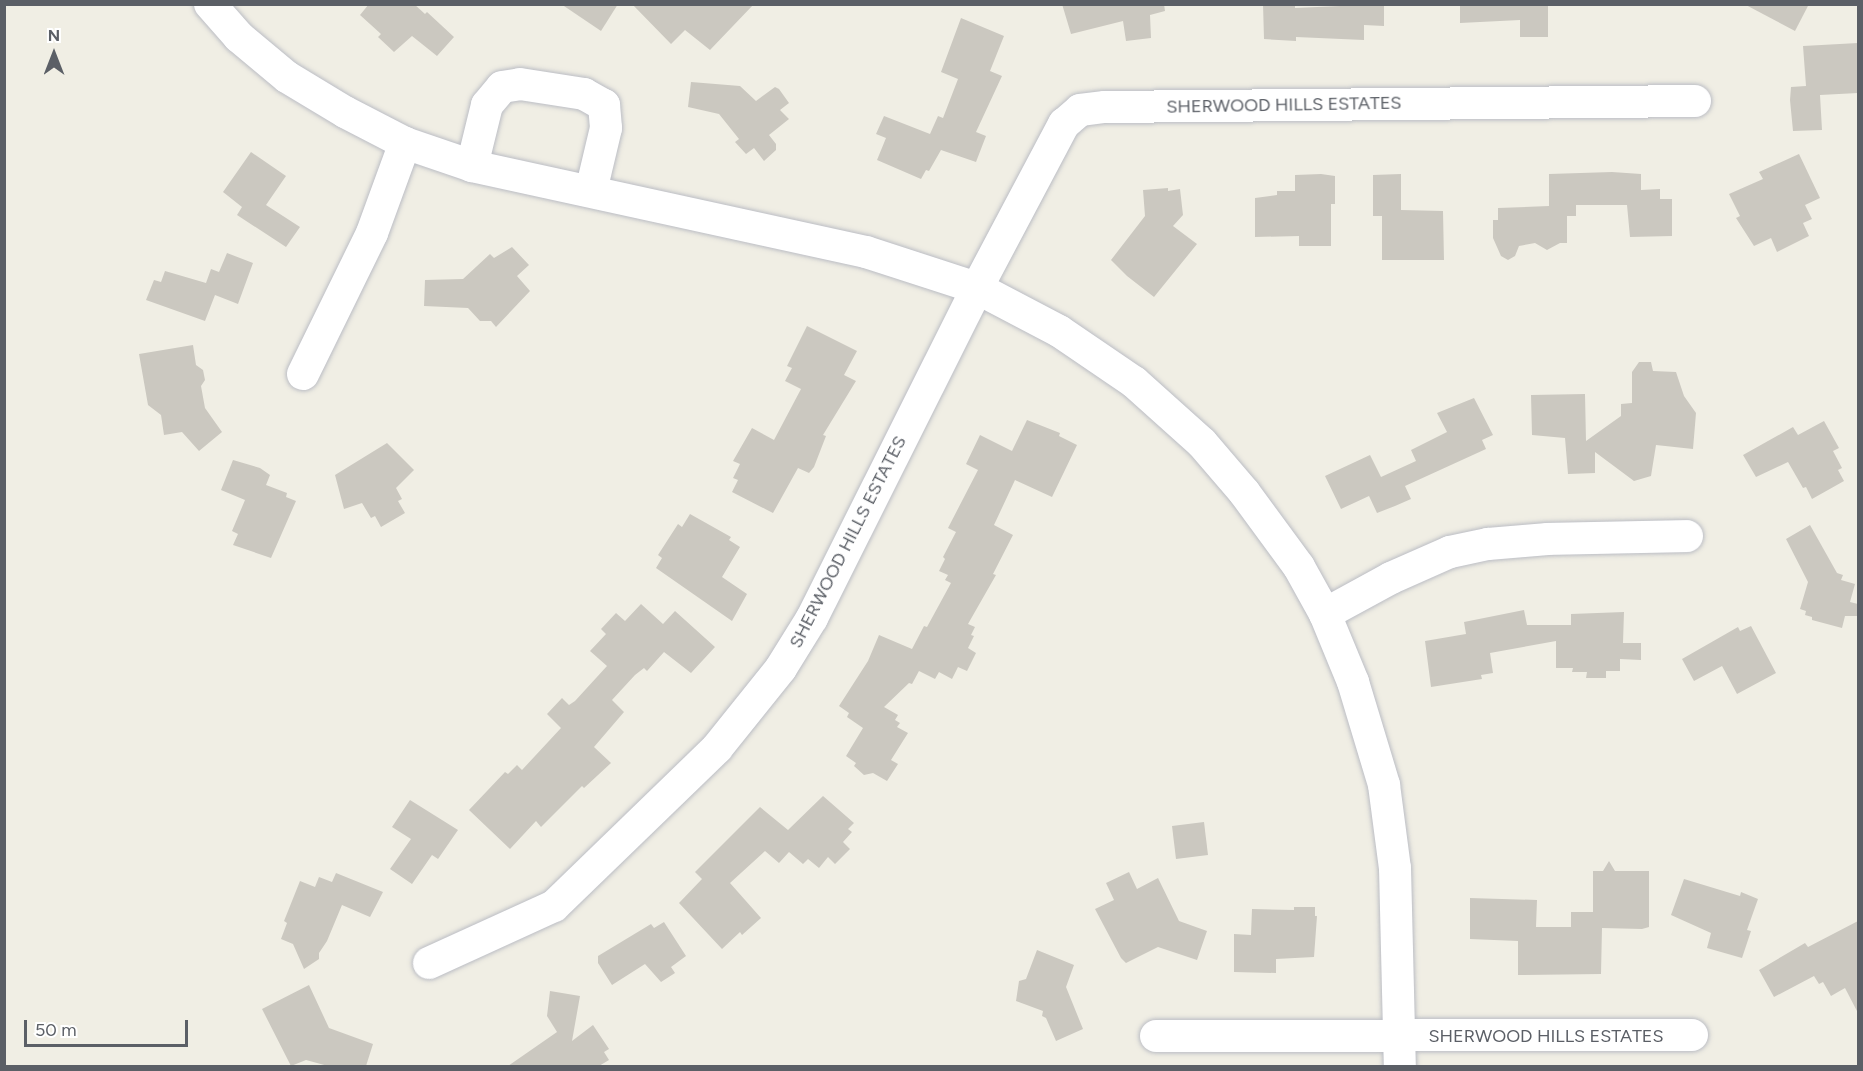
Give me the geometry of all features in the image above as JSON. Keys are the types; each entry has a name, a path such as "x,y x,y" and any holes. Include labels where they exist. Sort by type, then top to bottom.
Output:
{"street":[{"path":"210,4 239,37 286,77 345,112 405,143 472,166 866,252 977,288 1059,331 1134,382 1202,443 1244,492 1299,567 1325,614 1353,682 1384,785 1395,868 1400,1051"},
{"path":"472,166 487,105 502,87 520,84 584,94 604,105 606,128 591,191"},
{"name":"SHERWOOD HILLS ESTATES","path":"429,963 554,906 717,748 781,668 812,618 977,288 1064,124 1080,110 1105,107 1695,101"},
{"path":"303,374 372,233 405,143"},
{"path":"1325,614 1391,578 1450,552 1488,544 1548,539 1687,536"},
{"name":"SHERWOOD HILLS ESTATES","path":"1156,1036 1400,1051 1692,1035"}],"building":[{"path":"369,4 414,4 425,14 427,12 454,37 437,56 412,36 394,52 378,37 381,34 360,15"},
{"path":"561,4 618,4 601,31"},
{"path":"632,4 754,4 710,50 685,30 671,44"},
{"path":"1062,4 1164,4 1165,11 1150,15 1151,38 1126,41 1123,21 1071,34"},
{"path":"1263,4 1295,4 1295,8 1384,4 1384,26 1364,25 1364,40 1296,37 1296,41 1264,39"},
{"path":"1460,4 1548,4 1548,37 1520,37 1520,20 1460,23"},
{"path":"1744,4 1809,4 1795,31"},
{"path":"961,18 1004,36 990,71 1002,76 976,132 986,136 976,162 941,150 929,171 926,170 921,179 877,160 886,138 876,134 884,116 930,134 938,116 943,118 958,79 941,72"},
{"path":"1858,43 1858,93 1820,95 1822,130 1793,131 1791,87 1806,86 1803,46"},
{"path":"691,82 740,86 756,101 775,87 779,89 789,103 780,110 789,119 769,135 776,144 776,150 764,161 754,148 746,154 735,142 739,139 719,114 688,107"},
{"path":"251,152 286,176 266,205 300,227 286,247 237,215 242,207 223,192"},
{"path":"1799,154 1820,198 1805,205 1812,219 1803,223 1809,236 1777,252 1771,238 1754,246 1736,218 1740,216 1729,194 1763,179 1759,172"},
{"path":"1612,172 1641,174 1641,190 1660,189 1660,199 1672,199 1672,236 1630,237 1627,205 1576,205 1576,216 1567,216 1567,243 1560,243 1547,250 1535,243 1519,246 1515,256 1508,260 1501,256 1493,238 1493,220 1498,220 1498,208 1549,206 1549,174"},
{"path":"1401,174 1401,210 1443,211 1444,260 1382,260 1382,216 1373,216 1373,175"},
{"path":"1295,175 1335,176 1335,204 1331,204 1331,246 1299,246 1299,236 1255,237 1255,198 1277,195 1277,191 1295,191"},
{"path":"1168,188 1168,191 1180,189 1183,215 1173,226 1197,244 1154,297 1111,260 1145,216 1143,190"},
{"path":"512,247 529,265 517,276 530,291 496,327 491,321 480,321 468,308 424,306 425,280 463,279 490,254 494,258"},
{"path":"227,253 253,263 238,304 215,295 205,321 146,300 154,280 161,282 165,271 206,283 211,269 219,272"},
{"path":"807,326 857,351 844,375 856,381 823,435 826,436 814,467 809,473 798,468 773,513 732,492 738,480 733,478 740,464 733,461 752,428 774,440 801,389 785,381 792,368 787,366"},
{"path":"193,345 196,365 203,370 205,380 201,386 205,408 222,432 199,451 182,432 164,435 161,415 148,405 139,354"},
{"path":"1639,362 1651,362 1653,371 1676,372 1684,396 1696,413 1693,449 1656,445 1651,476 1634,481 1595,452 1595,473 1568,474 1565,438 1532,435 1531,395 1585,394 1586,441 1621,416 1621,404 1632,403 1632,372"},
{"path":"1474,398 1493,435 1482,440 1486,449 1405,486 1411,499 1395,506 1377,513 1369,496 1341,509 1325,476 1370,455 1381,477 1416,461 1411,450 1447,432 1437,413"},
{"path":"1027,420 1060,433 1059,436 1077,445 1052,497 1015,480 994,525 1013,535 993,574 996,575 968,624 975,627 971,635 974,636 968,648 976,653 967,671 958,667 952,679 939,672 935,679 919,671 912,684 909,683 884,707 898,715 895,720 900,723 897,727 908,733 891,760 898,764 887,781 873,773 864,775 854,766 856,763 846,756 863,728 847,717 849,713 839,706 868,661 879,635 912,649 951,583 945,580 948,575 939,571 945,559 943,557 956,532 948,528 978,470 966,464 980,435 1012,451"},
{"path":"1824,421 1839,448 1833,451 1842,468 1838,470 1844,481 1812,499 1788,462 1756,477 1743,455 1793,427 1798,435"},
{"path":"387,443 414,470 396,488 402,499 398,501 405,513 381,527 375,516 371,518 362,503 344,509 335,475"},
{"path":"233,460 260,468 270,475 266,485 287,493 286,497 296,501 271,558 233,545 238,534 232,531 245,500 221,490"},
{"path":"690,514 731,537 729,540 740,547 722,577 747,594 732,621 656,568 662,558 658,555 678,524 682,527"},
{"path":"1810,525 1837,573 1843,575 1841,580 1855,584 1850,602 1858,604 1858,616 1845,616 1842,628 1812,620 1812,617 1805,615 1806,611 1800,609 1808,582 1786,539"},
{"path":"641,604 663,624 675,611 715,647 691,673 664,652 647,671 644,668 635,675 612,700 624,712 594,747 611,763 584,788 582,786 541,827 536,821 510,849 469,810 505,772 508,774 517,765 522,770 561,728 547,714 562,698 569,705 575,701 607,666 590,651 606,634 601,629 616,613 625,621"},
{"path":"1524,610 1527,625 1571,625 1571,614 1624,612 1623,643 1641,643 1641,660 1620,659 1620,671 1606,671 1606,678 1586,678 1587,672 1572,672 1573,668 1556,668 1556,641 1490,653 1493,673 1481,675 1482,679 1431,687 1425,641 1466,634 1464,622"},
{"path":"1751,626 1776,673 1737,694 1722,666 1694,681 1682,659 1738,627 1740,631"},
{"path":"823,796 854,823 848,829 852,832 843,842 850,849 835,864 828,857 819,868 808,859 803,864 789,852 779,863 765,851 730,883 761,918 742,935 740,932 722,949 679,903 702,879 695,872 760,807 788,830"},
{"path":"410,800 458,830 438,859 432,855 412,884 390,869 411,839 392,827"},
{"path":"1204,822 1208,855 1176,859 1172,826"},
{"path":"1609,861 1615,871 1649,871 1649,927 1642,929 1602,928 1601,974 1518,975 1518,941 1470,939 1470,898 1537,900 1536,927 1571,927 1571,912 1593,912 1593,871 1603,871"},
{"path":"1129,872 1137,889 1158,878 1179,921 1207,931 1197,960 1158,947 1126,963 1121,958 1095,909 1114,900 1106,883"},
{"path":"336,873 383,892 370,917 342,905 327,941 319,953 319,959 304,969 293,944 281,939 287,923 284,921 300,881 315,887 319,877 332,882"},
{"path":"1684,879 1740,896 1741,892 1758,899 1747,930 1751,931 1742,958 1707,948 1711,933 1671,915"},
{"path":"1294,907 1315,907 1315,916 1317,916 1314,957 1276,959 1276,973 1234,972 1234,934 1251,935 1252,909 1294,910"},
{"path":"1858,921 1858,1013 1845,988 1831,996 1823,982 1819,984 1814,976 1774,997 1759,970 1805,943 1808,947"},
{"path":"664,922 686,956 671,967 675,973 661,982 645,964 612,985 598,963 598,956 651,924 654,928"},
{"path":"1037,950 1074,965 1066,987 1083,1029 1056,1041 1046,1018 1042,1016 1043,1011 1016,1001 1019,981 1026,979"},
{"path":"309,985 329,1028 373,1044 366,1066 328,1066 306,1060 291,1066 262,1009"},
{"path":"550,991 580,996 572,1041 593,1025 609,1049 604,1052 609,1060 599,1066 508,1066 557,1032 547,1016"}]}
